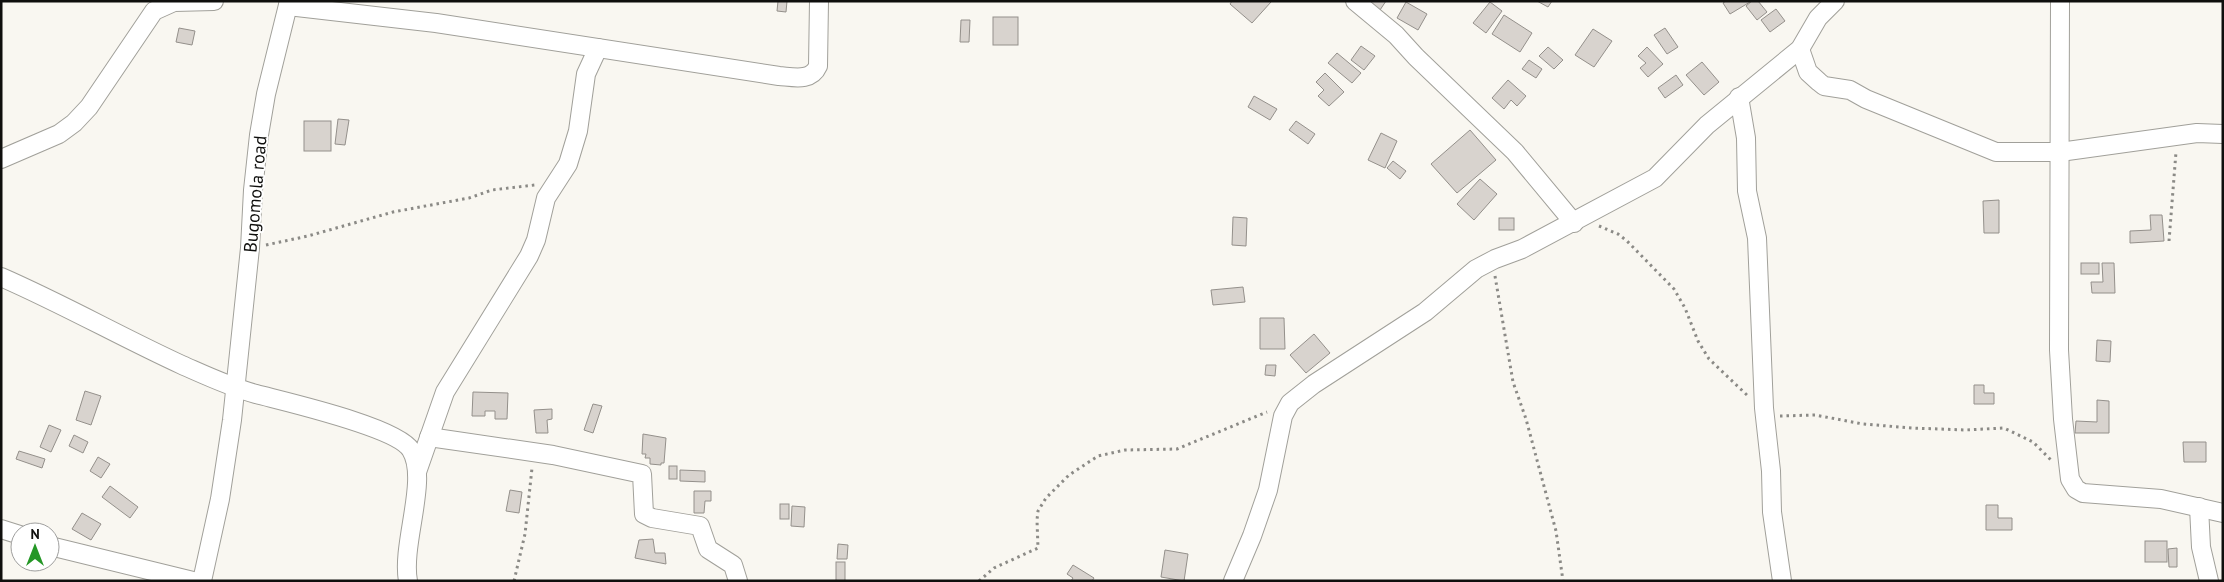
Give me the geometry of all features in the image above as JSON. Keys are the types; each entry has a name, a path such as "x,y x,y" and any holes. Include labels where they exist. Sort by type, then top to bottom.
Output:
{"street":[{"path":"1,159 59,134 74,123 88,107 154,11 164,4 174,2 214,1"},
{"path":"288,4 436,23 779,76 806,77 813,74 818,66 819,1"},
{"path":"1355,1 1396,34 1435,76 1509,146 1578,220"},
{"path":"1232,581 1252,536 1268,490 1283,416 1290,403 1314,384 1425,312 1463,280 1492,261 1522,249 1662,173 1686,145 1739,97 1800,49 1815,10 1835,1"},
{"path":"2060,1 2059,350 2062,419 2070,479 2076,489 2083,493 2161,499 2223,513"},
{"name":"Bugomola road","path":"202,581 220,499 235,389 250,248 253,190 259,135 266,94 288,4"},
{"path":"408,581 406,563 417,472 444,392 529,256 536,240 546,198 568,164 578,131 586,74 598,48"},
{"path":"1800,49 1808,72 1824,86 1850,90 1866,99 1989,150 2006,152 2060,152 2197,132 2223,134"},
{"path":"1739,97 1746,138 1747,190 1757,238 1764,408 1771,471 1772,512 1782,581"},
{"path":"1,278 34,292 126,340 235,389 346,418 401,440 414,455 417,472"},
{"path":"429,437 533,452 642,474 644,514 652,518 700,526 708,549 733,565 738,581"},
{"path":"2199,507 2201,547 2209,581"},
{"path":"60,548 193,581"}],"path":[{"path":"2169,241 2178,135"},
{"path":"250,248 308,236 393,212 469,198 492,190 555,184"},
{"path":"1578,220 1618,234 1674,288 1685,308 1698,341 1709,358 1743,392 1777,416 1816,415 1874,425 1965,430 2004,428 2033,442 2070,479"},
{"path":"1492,261 1513,382 1526,419 1556,531 1563,581"},
{"path":"979,581 994,568 1038,548 1038,511 1046,498 1069,475 1098,456 1125,450 1177,449 1290,403"},
{"path":"514,581 524,534 533,452"}],"building":[{"path":"778,1 787,1 786,12 777,11"},
{"path":"1232,1 1271,2 1252,23 1230,4"},
{"path":"1370,1 1386,1 1380,10 1368,3"},
{"path":"1537,1 1552,1 1548,7"},
{"path":"1726,1 1750,2 1730,14 1723,3"},
{"path":"1752,1 1758,1 1767,12 1757,20 1746,6"},
{"path":"1406,2 1427,14 1418,30 1397,18"},
{"path":"1490,2 1502,11 1486,33 1473,23"},
{"path":"1776,9 1785,21 1770,32 1761,20"},
{"path":"1504,15 1532,33 1520,52 1492,34"},
{"path":"993,17 1018,17 1018,45 993,45"},
{"path":"961,20 970,20 969,42 960,42"},
{"path":"179,28 195,31 192,45 176,42"},
{"path":"1665,28 1678,47 1667,54 1654,35"},
{"path":"1593,29 1612,41 1594,67 1575,55"},
{"path":"1361,46 1375,56 1364,70 1351,60"},
{"path":"1548,47 1563,60 1554,69 1539,56"},
{"path":"1647,47 1663,64 1648,77 1640,68 1646,63 1638,56"},
{"path":"1337,53 1361,73 1352,83 1328,63"},
{"path":"1529,60 1542,69 1536,78 1522,69"},
{"path":"1702,62 1719,82 1704,95 1686,75"},
{"path":"1325,73 1344,92 1329,106 1318,96 1324,90 1316,82"},
{"path":"1676,75 1683,85 1665,98 1658,88"},
{"path":"1508,80 1526,96 1517,106 1511,100 1504,109 1492,98"},
{"path":"1254,96 1277,109 1270,120 1248,107"},
{"path":"338,119 349,120 345,145 335,144"},
{"path":"304,121 331,121 331,151 304,151"},
{"path":"1296,121 1315,134 1308,144 1289,130"},
{"path":"1470,130 1496,160 1457,193 1431,164"},
{"path":"1381,133 1397,141 1385,168 1368,160"},
{"path":"1393,161 1406,171 1400,179 1387,168"},
{"path":"1480,179 1497,194 1474,220 1457,204"},
{"path":"1999,200 1999,233 1984,233 1983,201"},
{"path":"2150,215 2162,215 2164,241 2130,243 2130,231 2151,230"},
{"path":"1233,217 1247,218 1246,246 1232,245"},
{"path":"1499,218 1514,218 1514,230 1499,230"},
{"path":"2081,263 2099,263 2099,274 2081,274"},
{"path":"2102,263 2114,263 2115,293 2092,293 2091,282 2103,282"},
{"path":"1243,287 1245,302 1213,305 1211,290"},
{"path":"1260,318 1284,318 1285,349 1260,349"},
{"path":"1314,334 1330,353 1306,373 1290,355"},
{"path":"2097,340 2111,341 2110,362 2096,361"},
{"path":"1266,365 1276,365 1275,376 1265,375"},
{"path":"1974,385 1984,385 1984,393 1994,393 1994,404 1974,404"},
{"path":"85,391 101,396 91,425 76,420"},
{"path":"473,392 508,393 507,419 495,419 495,411 485,411 485,416 472,416"},
{"path":"2097,400 2109,401 2109,433 2075,433 2076,421 2097,422"},
{"path":"593,404 602,406 593,433 584,430"},
{"path":"552,409 552,419 547,420 548,433 536,433 534,410"},
{"path":"49,425 61,430 51,452 40,447"},
{"path":"643,434 666,438 664,463 661,463 661,465 650,464 650,458 645,458 646,454 642,454"},
{"path":"74,435 88,442 83,453 69,446"},
{"path":"2183,442 2206,442 2206,462 2184,462"},
{"path":"19,451 45,459 42,468 16,459"},
{"path":"98,457 110,464 101,478 90,471"},
{"path":"669,466 677,466 677,479 669,479"},
{"path":"680,470 705,471 705,482 680,481"},
{"path":"110,486 138,507 130,518 102,497"},
{"path":"510,490 522,492 519,513 506,511"},
{"path":"694,491 711,491 711,501 705,501 704,513 694,513"},
{"path":"780,504 789,504 789,519 780,519"},
{"path":"1986,505 1998,505 1998,518 2012,518 2012,530 1986,530"},
{"path":"792,506 805,507 804,527 791,526"},
{"path":"82,513 101,524 91,540 72,529"},
{"path":"653,539 655,553 665,553 666,564 635,558 639,540"},
{"path":"2145,541 2167,541 2167,562 2145,562"},
{"path":"838,544 848,545 847,559 837,559"},
{"path":"2177,548 2177,567 2169,567 2168,549"},
{"path":"1165,550 1188,554 1184,581 1161,577"},
{"path":"836,562 845,562 845,581 836,581"},
{"path":"1073,565 1094,578 1092,581 1071,581 1073,578 1067,574"}]}
